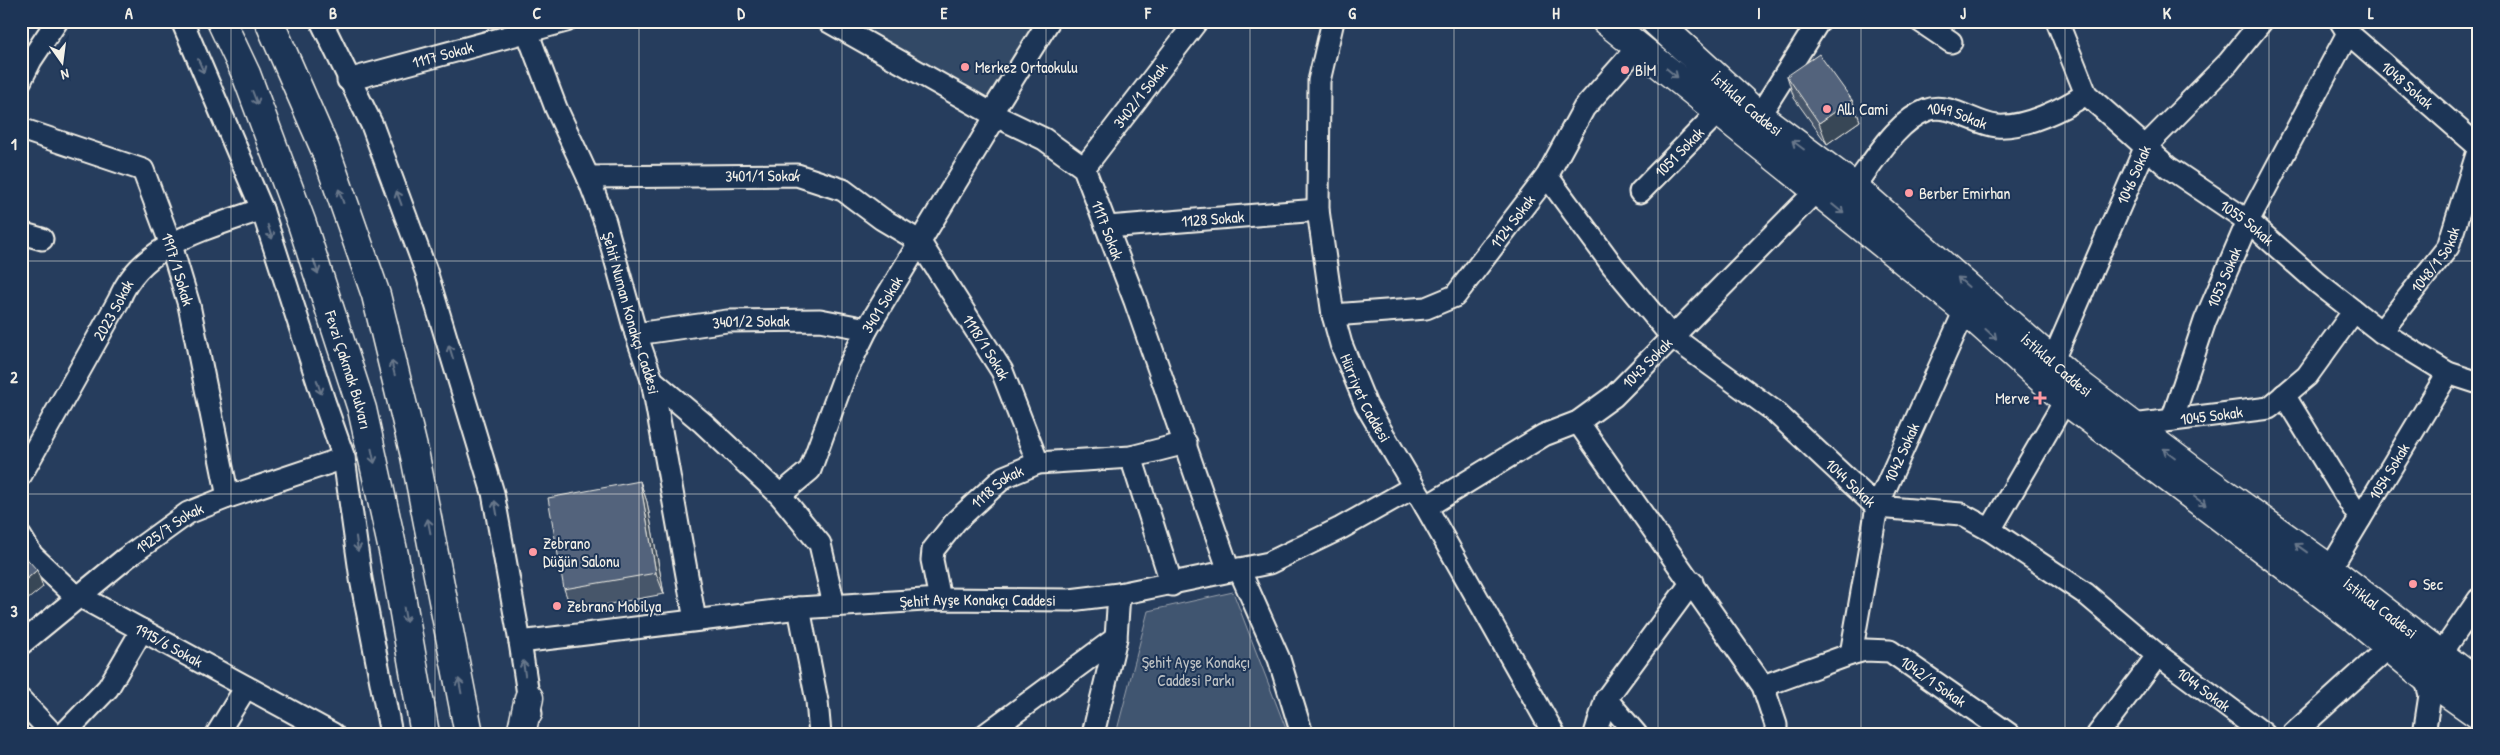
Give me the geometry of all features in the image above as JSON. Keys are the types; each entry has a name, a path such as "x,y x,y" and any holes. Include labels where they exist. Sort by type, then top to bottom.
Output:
{"main road":[{"name":"Fevzi Çakmak Bulvarı","path":"221,21 246,74 302,224 362,409 394,555 425,734"},
{"path":"269,21 324,148 376,295 415,456 469,734"},
{"name":"İstiklal Caddesi","path":"1606,21 1719,112 1823,180 1854,187 2052,360 2070,391 2133,425 2330,569 2479,684"},
{"name":"İstiklal Caddesi","path":"1655,21 1759,116 1823,180 1965,310 2070,391 2425,677"},
{"path":"2425,677 2479,715"},
{"path":"521,734 529,698"}],"street":[{"path":"21,80 26,56 57,21"},
{"path":"182,21 262,209 344,458 361,579 391,734"},
{"path":"321,21 348,80 372,125 426,272 493,493 520,642 534,734"},
{"name":"1117 Sokak","path":"348,80 524,26 566,21"},
{"path":"828,21 994,114 1044,139 1084,168"},
{"name":"3401 Sokak","path":"780,495 810,470 846,372 867,329 1049,21"},
{"name":"3402/1 Sokak","path":"1084,168 1197,21"},
{"path":"1759,116 1818,21"},
{"path":"1920,21 1951,42"},
{"name":"1055 Sokak","path":"2057,21 2086,94 2146,146 2168,168 2248,221 2318,282 2381,332 2448,373 2479,383"},
{"name":"1046 Sokak","path":"2052,360 2146,146 2228,63 2262,21"},
{"name":"Hürriyet Caddesi","path":"1332,22 1319,81 1318,210 1333,315 1341,344 1366,405 1554,734"},
{"name":"1048 Sokak","path":"2343,25 2479,148"},
{"name":"1053 Sokak","path":"2172,420 2205,321 2248,221 2343,25"},
{"name":"Şehit Numan Konakçı Caddesi","path":"524,26 556,108 588,177 605,222 636,334 652,380 695,620"},
{"name":"1124 Sokak","path":"1333,315 1426,308 1455,296 1547,176 1584,108 1639,46"},
{"name":"1049 Sokak","path":"1854,187 1901,127 1928,110 1945,110 1997,126 2028,121 2065,108 2086,94"},
{"name":"1051 Sokak","path":"1640,192 1719,112"},
{"name":"1917/1 Sokak","path":"21,129 143,170 171,245 189,305 228,497"},
{"name":"1048/1 Sokak","path":"2381,332 2448,247 2479,148"},
{"name":"1117 Sokak","path":"1084,168 1108,227 1234,570 1280,659 1298,733"},
{"name":"3401/1 Sokak","path":"588,177 798,175 843,190 882,219 919,241"},
{"name":"1044 Sokak","path":"1547,176 1613,266 1671,336 1774,411 1877,507 1961,514 1990,530 2086,594 2158,655 2264,734"},
{"name":"1043 Sokak","path":"1426,507 1544,435 1578,422 1614,396 1823,180"},
{"name":"2023 Sokak","path":"21,475 119,300 126,283 148,260 181,238 262,209"},
{"name":"1128 Sokak","path":"1108,227 1318,210"},
{"path":"21,233 42,239"},
{"name":"1118/1 Sokak","path":"919,241 1002,371 1038,463"},
{"path":"1965,310 1992,308"},
{"name":"1042 Sokak","path":"1851,654 1877,507 1965,310"},
{"name":"1045 Sokak","path":"2133,425 2269,408 2307,376 2354,311"},
{"name":"3401/2 Sokak","path":"636,334 727,321 820,320 867,329"},
{"name":"1054 Sokak","path":"2330,569 2448,373"},
{"path":"652,380 704,423 780,495 820,544 834,605"},
{"path":"1990,530 2070,391"},
{"path":"2284,395 2360,519"},
{"path":"1578,422 1692,582 1763,686 1780,731"},
{"name":"1118 Sokak","path":"940,599 932,560 933,550 940,539 1004,476 1038,463 1131,457 1186,442"},
{"path":"1131,457 1172,585"},
{"name":"1925/7 Sokak","path":"21,644 126,558 188,513 228,497 344,458"},
{"name":"Şehit Ayşe Konakçı Caddesi","path":"520,642 799,608 940,599 1070,600 1172,585 1269,563 1341,528 1414,486"},
{"name":"1915/6 Sokak","path":"21,537 32,555 70,590 333,734"},
{"path":"1594,734 1606,700 1692,582"},
{"path":"1093,734 1116,638 1119,594"},
{"path":"2424,734 2430,695 2425,677 2479,599"},
{"path":"799,608 820,734"},
{"path":"64,734 108,688 142,630"},
{"path":"986,734 1116,638"},
{"path":"2293,734 2389,647"},
{"name":"1042/1 Sokak","path":"1851,654 1865,650 1890,651 2009,734"},
{"path":"1763,686 1851,654"},
{"path":"2098,734 2158,655"},
{"path":"217,734 246,687"},
{"path":"21,700 53,734"},
{"path":"1606,700 1636,734"}],"shaded area":[{"name":"Merkez Ortaokulu","path":"828,21 1049,21 992,112"}],"green space":[{"name":"Şehit Ayşe Konakçı Caddesi Parkı","path":"1233,592 1286,729 1266,734 1116,734 1148,611"}],"building":[{"path":"1819,54 1852,100 1819,123 1787,76"},
{"path":"640,481 656,573 564,589 548,498"},
{"path":"21,552 37,570 21,584"}],"place":[{"name":"Merkez Ortaokulu","path":"965,67"},
{"name":"BİM","path":"1625,70"},
{"name":"Allı Cami","path":"1827,109"},
{"name":"Berber Emirhan","path":"1909,193"},
{"name":"Merve","path":"2040,398"},
{"name":"Zebrano Düğün Salonu","path":"533,552"},
{"name":"Sec","path":"2413,584"},
{"name":"Zebrano Mobilya","path":"557,606"}]}
